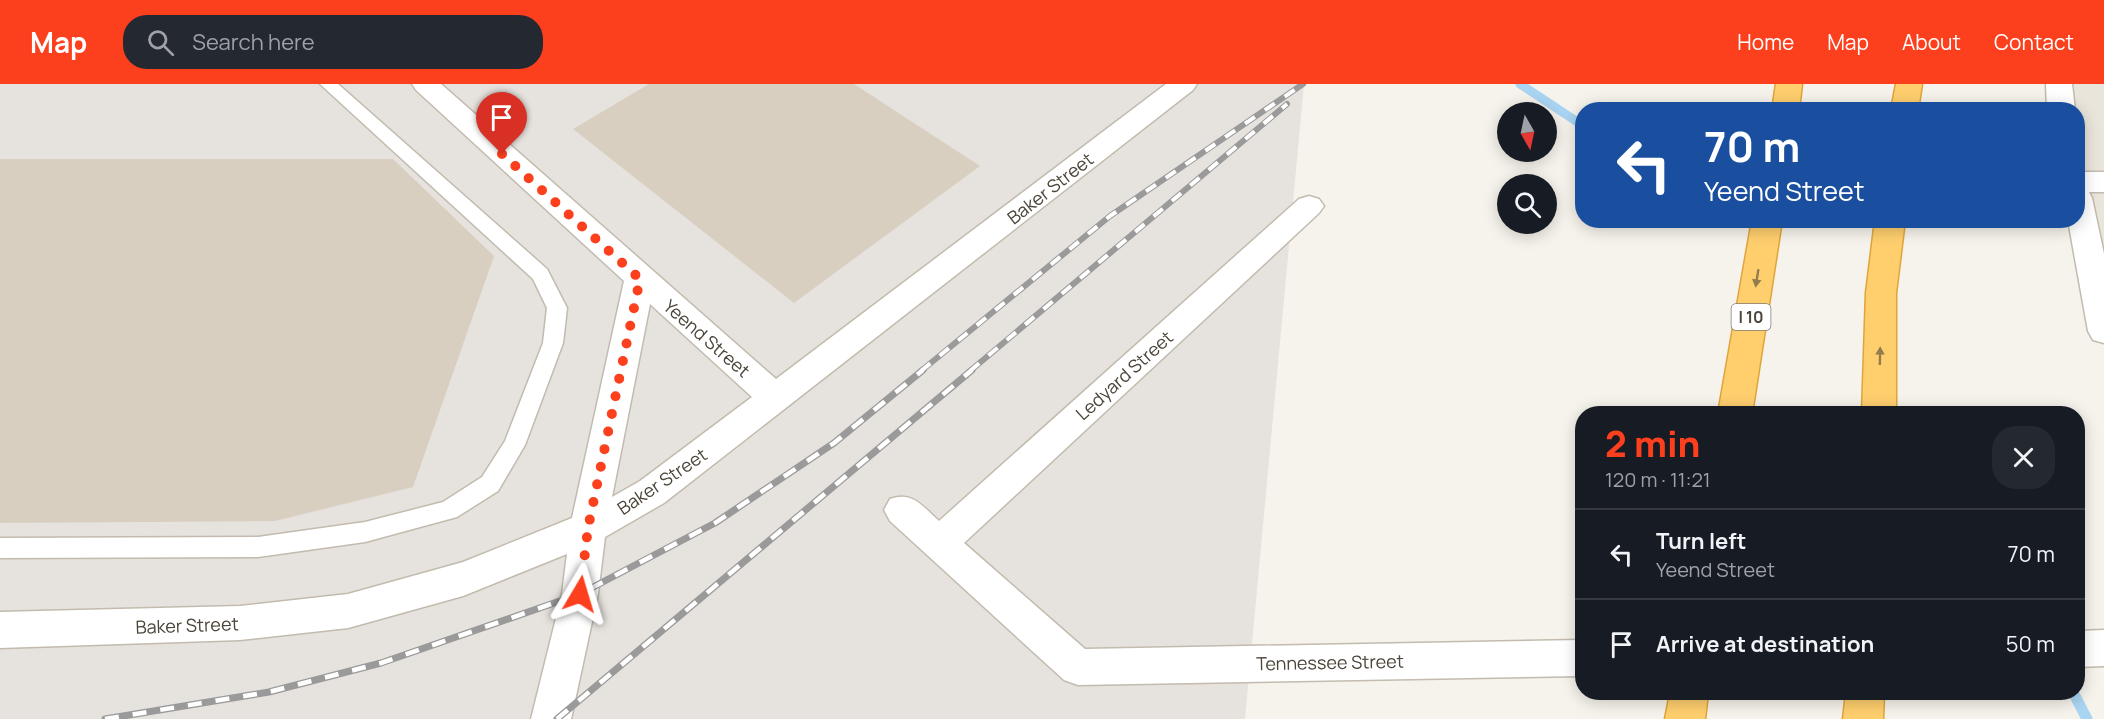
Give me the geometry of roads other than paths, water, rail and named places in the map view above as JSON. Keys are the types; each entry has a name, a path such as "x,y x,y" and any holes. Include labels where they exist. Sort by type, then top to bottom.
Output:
{"highway":[{"path":"1786,102 1789,84"},
{"path":"1906,102 1909,84"},
{"name":"I 10","path":"1736,406 1766,228"},
{"path":"1879,406 1881,293 1889,228"},
{"path":"1685,719 1688,700"},
{"path":"1863,719 1864,700"}],"street":[{"name":"Yeend Street","path":"425,84 776,399"},
{"name":"Baker Street","path":"0,630 230,624 348,611 463,579 562,541 652,492 1184,84"},
{"path":"2059,84 2060,102"},
{"path":"2085,182 2104,182"},
{"name":"Ledyard Street","path":"939,543 1310,206"},
{"path":"2084,228 2104,331"},
{"path":"550,719 580,594 588,528 640,279"},
{"path":"902,510 939,543"},
{"name":"Tennessee Street","path":"939,543 1078,667 1575,657"},
{"path":"2085,649 2104,648"}],"lane":[{"path":"0,548 258,547 365,532 449,510 490,484 514,445 553,343 557,308 540,274 328,84"}],"waterway":[{"path":"1520,84 1575,120"},
{"path":"2077,700 2087,719"}],"railway":[{"path":"921,371 1110,216 1303,84"},
{"path":"970,371 1287,104"},
{"path":"105,719 269,692 381,663 580,594 715,523 834,443 923,370"},
{"path":"557,719 972,370"}]}
